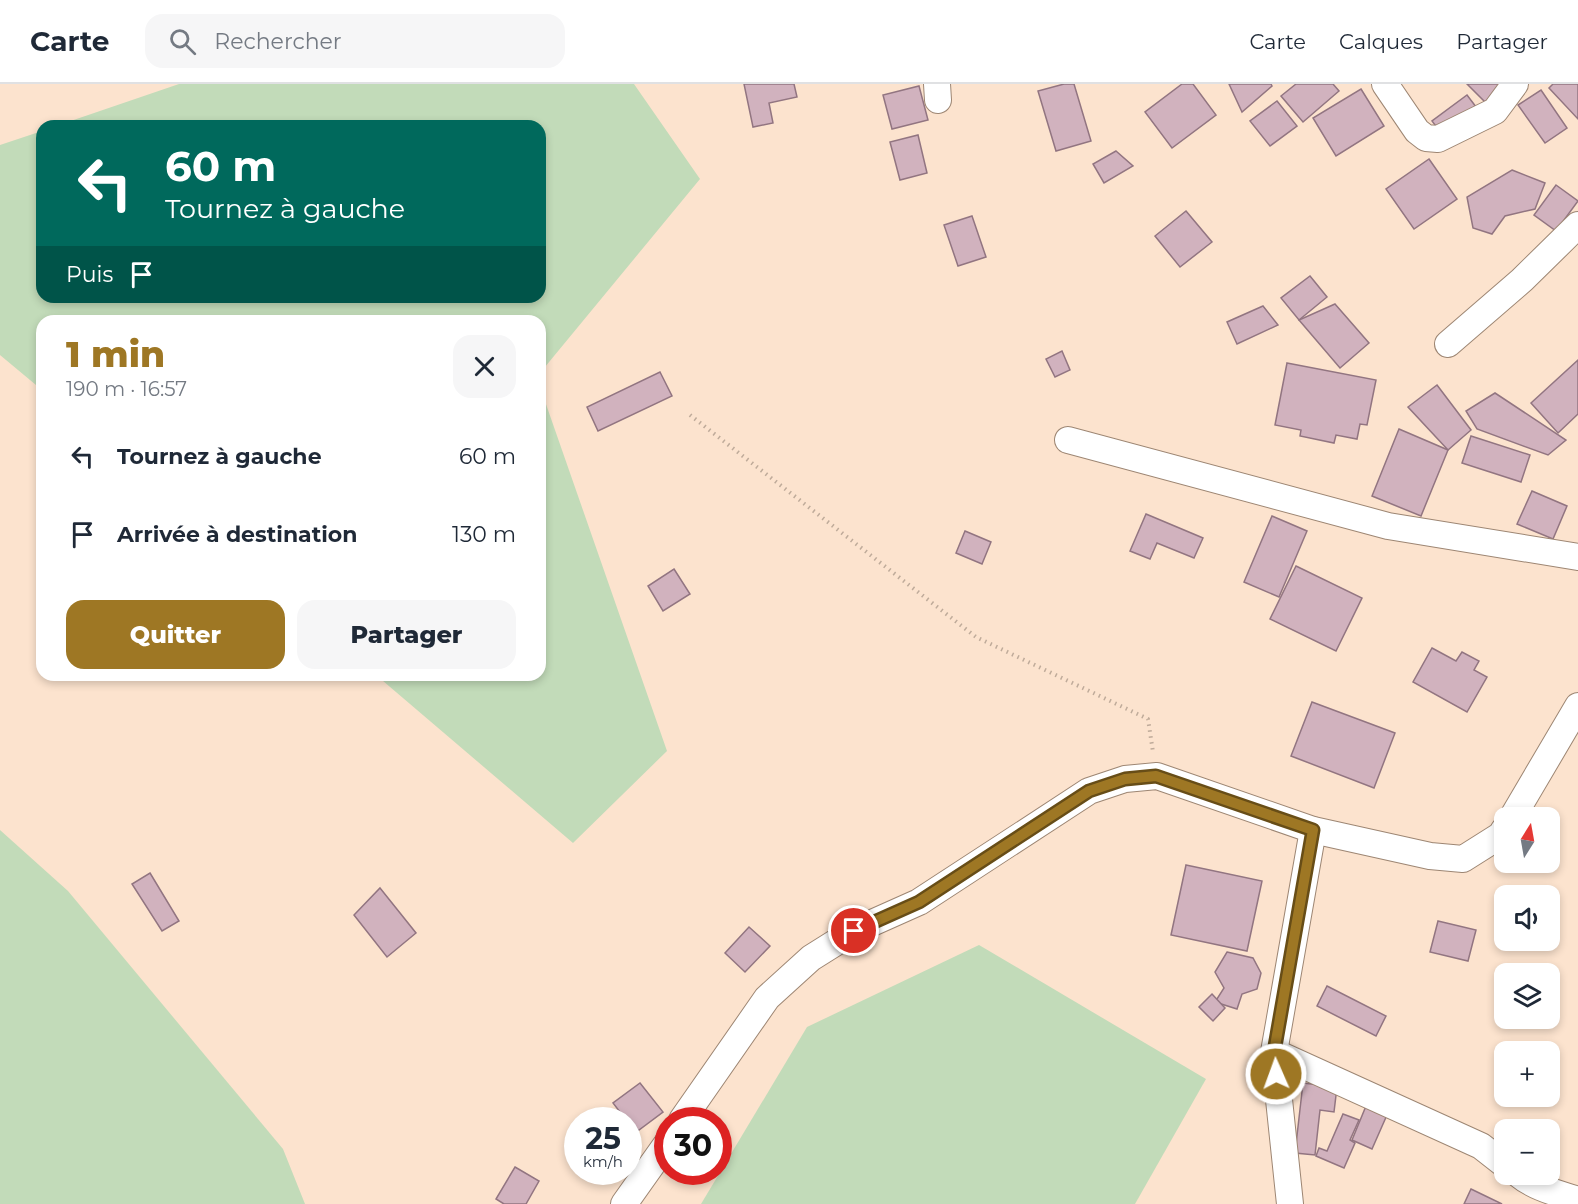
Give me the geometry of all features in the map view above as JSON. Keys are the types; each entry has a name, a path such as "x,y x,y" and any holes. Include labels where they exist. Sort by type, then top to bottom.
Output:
{"street":[{"path":"1385,84 1417,131 1426,138 1438,139 1495,111 1515,84"},
{"path":"1448,344 1522,280 1578,225"},
{"path":"1068,440 1388,526 1578,557"},
{"path":"1518,807 1578,706"},
{"path":"691,1107 767,998 811,958 854,931 919,902 1089,791 1125,779 1156,776 1313,830 1430,856 1463,859 1494,840"},
{"path":"1290,1204 1274,1052 1313,830"},
{"path":"1274,1052 1481,1146 1494,1156"},
{"path":"624,1204 654,1162"},
{"path":"1533,1185 1578,1200"}],"path":[{"path":"690,415 976,637 1148,719 1156,776"}],"green space":[{"path":"179,84 634,84 700,179 546,366 546,315 36,315 36,385 0,355 0,145 36,133 36,303 546,303 546,120 74,120"},
{"path":"546,404 667,751 573,843 383,681 546,681"},
{"path":"0,830 68,891 283,1149 305,1204 0,1204"},
{"path":"979,945 1206,1079 1135,1204 701,1204 712,1185 732,1185 732,1152 807,1027"}],"building":[{"path":"744,84 794,84 797,97 769,103 773,123 753,127"},
{"path":"1064,84 1074,84 1091,141 1056,151 1038,91"},
{"path":"1182,84 1193,84 1216,115 1172,148 1145,112"},
{"path":"1229,84 1271,84 1272,86 1242,112"},
{"path":"1296,84 1333,84 1339,91 1303,122 1281,96"},
{"path":"1467,84 1517,84 1492,109"},
{"path":"1553,84 1578,84 1578,119 1549,88"},
{"path":"919,86 928,120 892,129 883,95"},
{"path":"1361,89 1384,126 1336,156 1313,118"},
{"path":"1541,90 1567,128 1545,143 1518,105"},
{"path":"1467,95 1486,120 1451,146 1432,121"},
{"path":"1277,101 1297,126 1270,146 1250,121"},
{"path":"918,135 927,173 900,180 890,142"},
{"path":"1116,151 1133,166 1104,183 1093,164"},
{"path":"1429,159 1457,199 1414,229 1386,189"},
{"path":"1512,170 1545,183 1535,209 1505,216 1492,234 1473,228 1467,197"},
{"path":"1556,185 1578,201 1556,231 1534,215"},
{"path":"1186,211 1212,242 1180,267 1155,236"},
{"path":"972,216 986,257 958,266 944,225"},
{"path":"1310,276 1327,297 1299,320 1281,298"},
{"path":"1335,304 1369,343 1340,368 1299,320"},
{"path":"1263,306 1278,325 1237,344 1227,322"},
{"path":"1062,351 1070,370 1055,377 1046,359"},
{"path":"1578,360 1578,414 1558,433 1531,403"},
{"path":"1287,363 1376,380 1367,425 1360,424 1357,439 1336,435 1334,443 1300,436 1301,430 1275,425"},
{"path":"660,372 672,396 598,431 587,407"},
{"path":"1437,385 1471,430 1448,450 1408,407"},
{"path":"1495,393 1566,440 1548,455 1477,429 1466,411"},
{"path":"1399,429 1448,450 1421,516 1372,496"},
{"path":"1471,436 1530,455 1521,482 1462,463"},
{"path":"1532,491 1567,506 1553,539 1517,524"},
{"path":"1146,514 1203,538 1194,558 1157,543 1150,559 1130,551"},
{"path":"1272,516 1307,531 1279,597 1244,582"},
{"path":"965,531 991,542 982,564 956,553"},
{"path":"1296,566 1362,598 1336,651 1270,619"},
{"path":"674,569 690,594 663,611 648,586"},
{"path":"1432,648 1456,661 1462,652 1479,661 1474,670 1487,677 1467,712 1413,682"},
{"path":"1312,702 1395,733 1374,788 1291,756"},
{"path":"1186,865 1262,881 1247,951 1171,935"},
{"path":"150,873 179,921 162,931 132,884"},
{"path":"380,888 416,933 387,957 354,915"},
{"path":"1438,921 1476,930 1468,961 1430,952"},
{"path":"749,927 770,946 745,972 725,953"},
{"path":"1227,952 1253,958 1261,973 1257,989 1242,994 1237,1009 1215,1002 1224,988 1215,972"},
{"path":"1327,986 1386,1016 1376,1036 1317,1006"},
{"path":"1212,994 1225,1008 1213,1021 1199,1007"},
{"path":"640,1083 659,1107 654,1107 654,1119 642,1128 642,1107 616,1107 613,1103"},
{"path":"1303,1083 1337,1087 1334,1112 1320,1110 1315,1155 1295,1153"},
{"path":"1366,1106 1387,1115 1372,1149 1352,1140"},
{"path":"1343,1114 1359,1120 1350,1140 1355,1143 1344,1168 1316,1156 1319,1148 1327,1151"},
{"path":"515,1167 539,1181 526,1204 504,1204 496,1199"},
{"path":"1471,1189 1502,1204 1464,1204"}],"route":[{"path":"854,931 919,902 1089,791 1125,779 1156,776 1313,830 1274,1052 1276,1074"}]}
